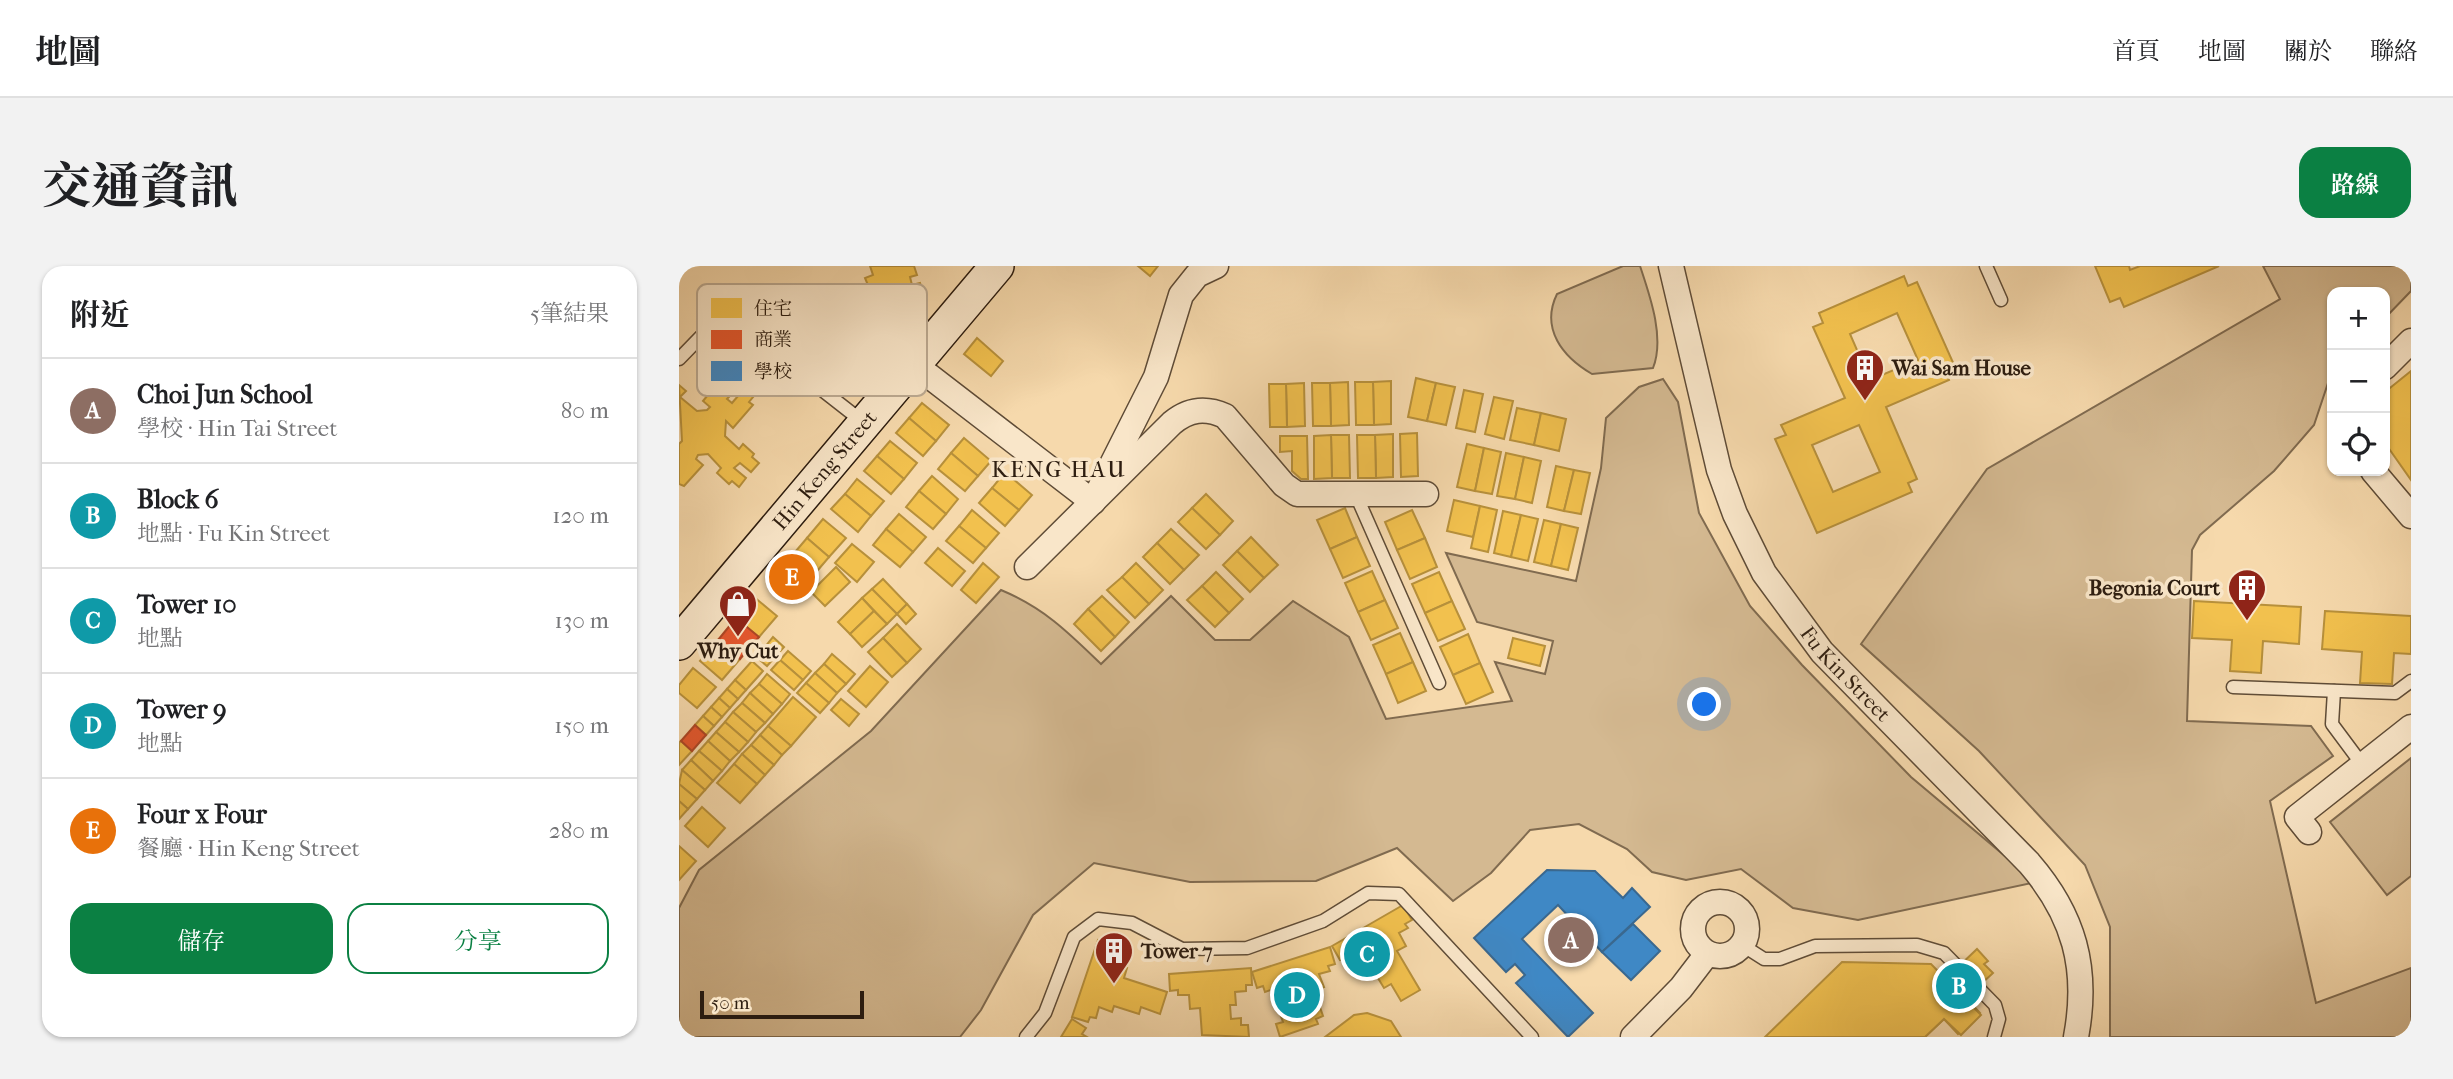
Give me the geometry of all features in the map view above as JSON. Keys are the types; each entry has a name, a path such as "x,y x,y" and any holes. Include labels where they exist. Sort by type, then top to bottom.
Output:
{"street":[{"name":"Hin Keng Street","path":"927,351 997,266"},
{"path":"1093,502 1147,396 1181,295 1196,275 1216,266"},
{"name":"Fu Kin Street","path":"1671,266 1719,470 1748,543 1782,601 1822,652 2029,863 2057,900 2067,919 2079,967 2080,1009 2076,1037"},
{"path":"2390,362 2411,341"},
{"path":"927,374 1093,502"},
{"name":"Hin Keng Street","path":"679,643 732,576 889,396"},
{"path":"1027,568 1173,422 1192,411 1203,410 1225,416 1290,491 1305,496 1426,494"},
{"path":"2377,476 2411,516"},
{"path":"2309,832 2297,817 2364,767 2411,727"},
{"path":"1722,902 1739,910 1747,927 1742,945 1730,955 1707,954 1695,940 1693,922 1704,907 1722,902"},
{"path":"1633,1037 1681,988 1707,954"}],"lane":[{"path":"1986,266 2001,300"},
{"path":"679,359 697,340"},
{"path":"830,396 866,424"},
{"path":"1356,495 1439,683"},
{"path":"2233,687 2395,693 2411,681"},
{"path":"2334,691 2332,724 2364,767"},
{"path":"1026,1037 1045,1013 1074,937 1098,919 1132,923 1182,949 1247,948 1322,921 1368,893 1399,894 1532,1037"},
{"path":"1742,945 1764,959 1780,959 1815,946 1917,945 1932,948 1953,961 1995,1005 1999,1019 1994,1037"}],"shaded area":[{"path":"1623,266 1640,266 1648,290 1657,330 1653,368 1592,374 1572,359 1557,341 1551,319 1552,307 1557,294"},
{"path":"2263,266 2411,266 2411,291 2390,313 2390,287 2327,287 2327,386 2314,425 2274,471 2200,535 2192,550 2187,721 2311,726 2333,756 2270,801 2316,1003 2411,968 2411,1037 2110,1037 2110,927 2085,865 1979,751 1861,644 1987,469 2280,299"},
{"path":"1663,379 1678,402 1699,513 1750,606 1802,665 1911,777 2036,882 1858,920 1793,908 1741,869 1686,880 1652,872 1627,849 1579,824 1530,830 1491,873 1453,901 1397,848 1316,881 1190,882 1094,863 1033,915 981,1010 960,1037 679,1037 679,908 699,870 871,731 1001,590 1043,613 1101,664 1171,596 1215,640 1250,640 1293,601 1349,637 1386,719 1512,701 1495,662 1545,674 1553,641 1477,622 1446,553 1576,581 1601,468 1606,418 1639,387"},
{"path":"2411,758 2411,876 2387,895 2330,822"}],"building: 住宅":[{"path":"870,266 914,266 917,275 910,277 912,284 868,284 865,278 873,275"},
{"path":"1138,266 1158,266 1150,276"},
{"path":"2095,266 2129,266 2130,270 2140,266 2219,266 2124,307 2120,298 2110,302"},
{"name":"Wai Sam House","path":"1904,276 1908,286 1917,282 1955,367 1945,371 1949,380 1886,407 1917,479 1908,483 1912,492 1817,533 1775,439 1786,435 1781,425 1845,398 1813,327 1823,323 1819,313","holes":["1897,313 1918,360 1870,380 1850,334","1859,425 1880,472 1833,492 1812,445"]},
{"path":"977,338 1003,361 991,376 964,354"},
{"path":"2411,371 2411,480 2390,450 2390,388"},
{"path":"1416,378 1436,383 1427,421 1408,417"},
{"path":"1391,381 1391,424 1374,425 1373,382"},
{"path":"1348,382 1349,425 1331,426 1330,383"},
{"path":"1355,382 1373,382 1374,425 1356,425"},
{"path":"1304,383 1305,426 1287,427 1286,384"},
{"path":"1312,383 1330,383 1331,426 1313,426"},
{"path":"1436,383 1455,387 1446,425 1427,421"},
{"path":"1269,384 1286,384 1287,427 1270,427"},
{"path":"679,385 686,391 680,397 697,411 710,407 703,401 707,396 730,396 727,399 732,403 738,396 753,397 749,402 753,405 733,428 726,421 725,436 739,449 743,444 759,463 751,472 740,463 734,468 746,478 739,487 732,481 729,484 717,473 721,468 708,454 698,455 696,459 703,465 684,486 679,484 679,444 682,441"},
{"path":"1464,390 1483,394 1475,432 1456,428"},
{"path":"1494,397 1513,401 1504,439 1485,434"},
{"path":"922,403 949,425 936,441 909,418"},
{"path":"1517,408 1541,413 1534,445 1510,440"},
{"path":"1541,413 1566,419 1559,451 1534,445"},
{"path":"909,418 936,441 923,456 896,433"},
{"path":"1417,433 1418,476 1401,477 1400,434"},
{"path":"1393,434 1393,477 1376,478 1375,435"},
{"path":"1331,435 1349,435 1350,478 1332,478"},
{"path":"1331,435 1332,478 1314,479 1314,436"},
{"path":"1357,435 1375,435 1376,478 1358,478"},
{"path":"1280,436 1307,436 1308,479 1301,479 1292,471 1292,451 1280,452"},
{"path":"964,438 991,461 978,476 951,453"},
{"path":"890,441 917,463 904,479 877,456"},
{"path":"1467,444 1484,448 1475,491 1457,487"},
{"path":"1484,448 1501,452 1492,494 1475,491"},
{"path":"951,453 978,476 965,491 938,469"},
{"path":"1506,453 1524,457 1515,499 1497,496"},
{"path":"877,456 904,479 891,494 864,471"},
{"path":"1524,457 1541,461 1532,503 1515,499"},
{"path":"1556,466 1574,470 1564,511 1547,507"},
{"path":"1574,470 1590,473 1581,514 1564,511"},
{"path":"1005,472 1032,495 1019,510 992,488"},
{"path":"932,476 958,499 946,514 919,491"},
{"path":"857,479 884,501 871,516 845,494"},
{"path":"992,488 1019,510 1005,526 979,503"},
{"path":"919,491 946,514 933,529 906,507"},
{"path":"845,494 871,516 858,532 831,509"},
{"path":"1206,494 1233,521 1220,535 1192,508"},
{"path":"1454,500 1480,506 1473,537 1447,531"},
{"path":"1480,506 1497,510 1488,552 1471,548"},
{"path":"1192,508 1220,535 1206,549 1178,522"},
{"path":"1345,508 1357,537 1330,549 1317,520"},
{"path":"972,510 999,533 986,548 959,526"},
{"path":"1412,510 1425,538 1397,550 1385,522"},
{"path":"1503,511 1521,515 1511,557 1494,553"},
{"path":"899,514 926,537 913,552 886,529"},
{"path":"1521,515 1538,519 1528,561 1511,557"},
{"path":"823,519 846,538 829,557 807,538"},
{"path":"1544,520 1561,524 1551,566 1534,562"},
{"path":"1561,524 1578,528 1568,570 1551,566"},
{"path":"959,526 986,548 973,563 946,541"},
{"path":"886,529 913,552 900,567 873,545"},
{"path":"1171,529 1199,555 1184,570 1157,543"},
{"path":"1251,537 1278,565 1264,578 1237,551"},
{"path":"1357,537 1370,566 1343,578 1330,549"},
{"path":"807,538 829,557 812,577 790,558"},
{"path":"1425,538 1437,567 1410,579 1397,550"},
{"path":"1157,543 1184,570 1170,584 1143,557"},
{"path":"852,544 874,562 857,582 835,563"},
{"path":"938,548 965,571 952,586 925,563"},
{"path":"1237,551 1264,578 1250,592 1223,565"},
{"path":"983,563 999,577 976,603 961,590"},
{"path":"1136,563 1163,590 1149,604 1122,577"},
{"path":"836,567 850,582 825,606 811,592"},
{"path":"1372,571 1385,600 1358,612 1345,583"},
{"path":"1216,572 1243,599 1229,613 1202,586"},
{"path":"1439,572 1452,601 1425,613 1412,584"},
{"path":"1122,577 1149,604 1135,618 1107,590"},
{"path":"883,579 907,604 897,614 872,589"},
{"path":"1202,586 1229,613 1215,627 1187,600"},
{"path":"872,589 897,614 887,624 862,598"},
{"path":"1102,596 1129,622 1115,637 1088,609"},
{"path":"754,597 777,616 759,637 736,618"},
{"path":"862,598 874,611 850,634 838,622"},
{"path":"1385,600 1398,628 1371,640 1358,612"},
{"path":"1452,601 1465,629 1438,641 1425,613"},
{"name":"Begonia Court","path":"2194,601 2301,607 2299,644 2263,641 2261,673 2230,671 2232,640 2192,638"},
{"path":"907,604 916,614 906,624 897,614"},
{"path":"1088,609 1115,637 1101,651 1074,624"},
{"path":"874,611 887,624 862,647 850,634"},
{"path":"2325,611 2411,616 2411,654 2394,653 2392,684 2360,683 2362,652 2322,649"},
{"path":"897,624 921,649 907,663 883,638"},
{"path":"1400,633 1413,662 1386,674 1373,645"},
{"path":"1468,634 1480,663 1453,675 1440,647"},
{"path":"773,637 784,647 775,657 765,647"},
{"path":"883,638 907,663 892,677 868,652"},
{"path":"1513,638 1545,646 1540,666 1508,658"},
{"path":"718,640 740,659 722,680 700,661"},
{"path":"765,647 775,657 767,666 756,657"},
{"path":"788,651 811,671 803,680 780,660"},
{"path":"832,654 855,674 846,684 824,664"},
{"path":"780,660 803,680 794,690 771,670"},
{"path":"752,661 763,671 746,690 735,680"},
{"path":"1413,662 1426,691 1398,703 1386,674"},
{"path":"1480,663 1493,692 1466,704 1453,675"},
{"path":"824,664 846,684 837,693 815,673"},
{"path":"870,666 888,682 866,707 848,691"},
{"path":"693,668 716,687 697,708 679,693 679,685"},
{"path":"815,673 837,693 829,703 806,683"},
{"path":"767,674 790,694 782,704 759,684"},
{"path":"735,680 746,690 738,699 727,689"},
{"path":"806,683 829,703 820,713 797,693"},
{"path":"759,684 782,704 773,714 750,693"},
{"path":"727,689 738,699 730,708 719,698"},
{"path":"750,693 773,714 765,723 742,703"},
{"path":"793,697 816,717 791,746 768,726"},
{"path":"719,698 730,708 722,717 711,707"},
{"path":"841,699 859,714 849,726 831,710"},
{"path":"742,703 765,723 756,732 733,712"},
{"path":"711,707 722,717 714,726 703,716"},
{"path":"733,712 756,732 748,742 725,722"},
{"path":"703,716 714,726 706,735 695,725"},
{"path":"725,722 748,742 739,752 716,732"},
{"path":"768,726 791,746 782,755 760,735"},
{"path":"716,732 739,752 730,761 708,741"},
{"path":"760,735 782,755 774,765 751,745"},
{"path":"681,741 692,751 679,765 679,743"},
{"path":"708,741 730,761 722,771 699,751"},
{"path":"751,745 774,765 765,775 742,754"},
{"path":"699,751 722,771 713,781 691,760"},
{"path":"742,754 765,775 757,784 734,764"},
{"path":"691,760 713,781 705,790 682,770"},
{"path":"734,764 757,784 740,803 717,783"},
{"path":"682,770 705,790 697,799 679,784"},
{"path":"679,784 697,799 688,809 679,801"},
{"path":"679,801 688,809 679,819"},
{"path":"702,807 725,828 708,847 685,826"},
{"path":"679,846 696,861 679,880"},
{"path":"1403,905 1412,920 1405,924 1408,928 1399,933 1406,946 1397,951 1420,990 1401,1001 1391,984 1384,988 1370,965 1366,968 1359,956 1349,962 1346,958 1340,960 1332,946"},
{"name":"Tower 7","path":"1098,940 1114,945 1112,952 1117,954 1114,964 1127,968 1124,978 1167,992 1160,1014 1141,1007 1139,1014 1114,1006 1112,1012 1099,1007 1096,1018 1090,1017 1088,1022 1072,1017"},
{"path":"1330,947 1335,964 1328,966 1330,971 1319,974 1324,987 1314,990 1323,1016 1316,1019 1318,1024 1280,1037 1276,1024 1283,1022 1280,1014 1289,1012 1285,999 1280,1001 1276,988 1265,992 1263,986 1257,988 1252,972"},
{"path":"1977,949 1988,961 1984,964 1993,973 1966,998 1980,1013 1958,1034 1944,1019 1925,1037 1902,1037 1894,1028"},
{"path":"1842,962 1931,964 1981,1015 1961,1035 1944,1019 1925,1037 1765,1037"},
{"path":"1251,968 1252,985 1246,985 1246,991 1235,992 1236,1005 1230,1005 1231,1019 1241,1018 1241,1025 1248,1025 1249,1037 1202,1035 1200,1008 1190,1009 1189,995 1178,995 1178,990 1170,991 1169,974"},
{"path":"1367,1013 1391,1021 1401,1037 1325,1037 1354,1015"},
{"path":"1072,1019 1086,1028 1082,1034 1087,1037 1061,1037"}],"building: 商業":[{"path":"790,558 812,577 795,597 773,578"},
{"name":"Why Cut","path":"736,618 759,637 740,659 718,640"},
{"path":"695,725 706,735 692,751 681,741"}],"building: 學校":[{"path":"1547,870 1595,871 1623,898 1632,888 1650,907 1602,952 1558,905 1522,939 1593,1013 1568,1037 1516,983 1525,975 1515,964 1506,972 1474,938"},
{"path":"1633,924 1660,951 1631,980 1602,952"}],"place":[{"name":"Wai Sam House","path":"1865,402"},
{"name":"Four x Four","path":"792,577"},
{"name":"Begonia Court","path":"2247,622"},
{"name":"Why Cut","path":"738,638"},
{"name":"Choi Jun School","path":"1571,940"},
{"name":"Tower 10","path":"1367,954"},
{"name":"Tower 7","path":"1114,985"},
{"name":"Block 6","path":"1959,986"},
{"name":"Tower 9","path":"1297,995"}],"district":[{"name":"KENG HAU","path":"1059,469"}]}
